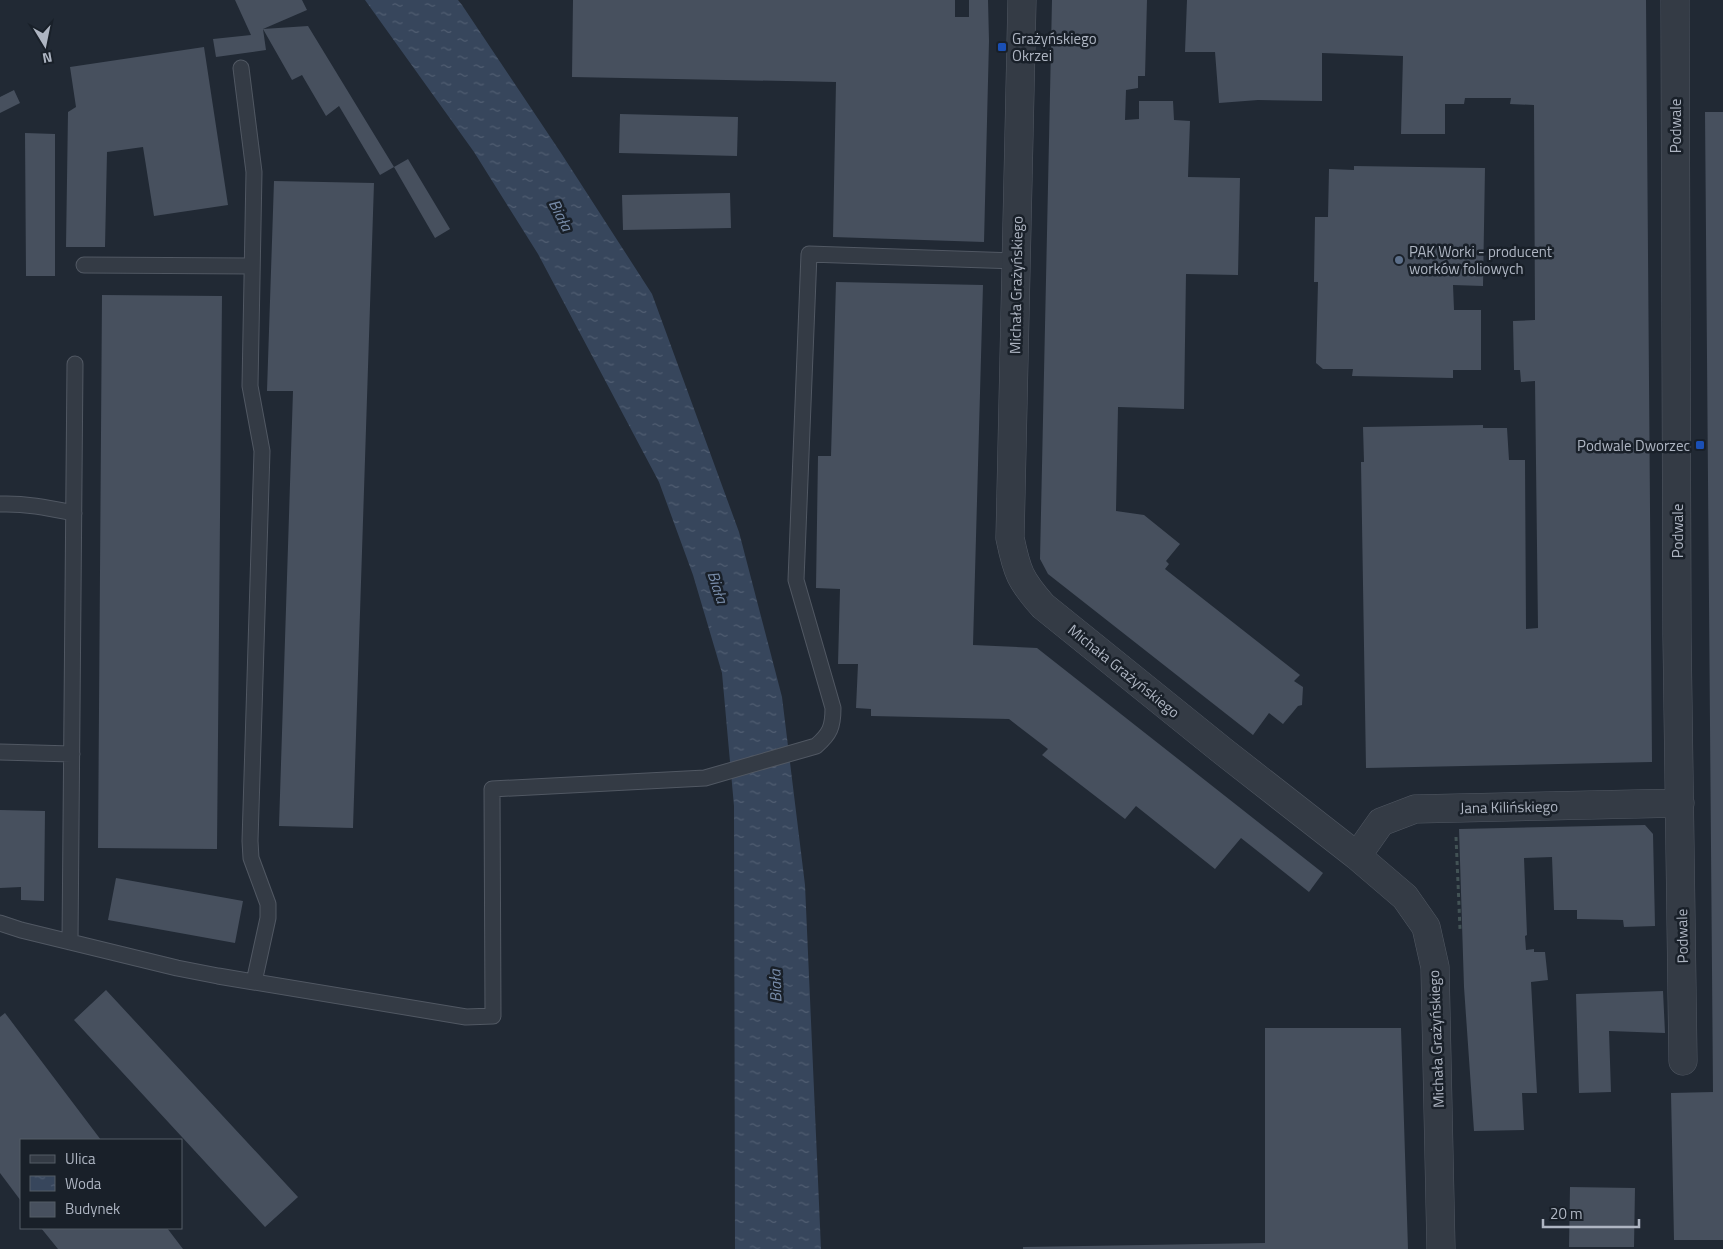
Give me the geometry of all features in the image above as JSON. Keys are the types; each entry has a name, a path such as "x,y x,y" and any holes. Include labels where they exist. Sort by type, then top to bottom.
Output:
{"street":[{"name":"Michała Grażyńskiego","path":"1022,0 1010,538 1016,567 1025,586 1043,606 1357,856 1405,897 1426,927 1434,967 1441,1249"},
{"name":"Podwale","path":"1675,0 1677,635 1683,1061"},
{"name":"Jana Kilińskiego","path":"1357,856 1381,822 1415,809 1680,803"}],"lane":[{"path":"241,68 254,172 250,386 262,451 250,841 252,858 268,904 268,918 254,982"},
{"path":"0,923 20,930 177,968 466,1017 493,1016 492,788 705,778 816,746 827,736 833,722 833,708 796,580 809,254 1016,261"},
{"path":"84,264 251,266"},
{"path":"70,942 75,364"},
{"path":"0,504 17,503 74,513"},
{"path":"0,752 72,754"}],"path":[{"path":"1456,837 1460,934"}],"water":[{"name":"Biała","path":"365,0 458,0 462,5 652,294 739,532 782,697 805,885 821,1249 735,1249 734,806 722,673 693,575 659,482 538,254 474,152"}],"building":[{"path":"235,0 302,0 307,10 263,29 266,50 216,57 213,39 251,35"},
{"path":"573,0 955,0 955,17 969,17 969,0 988,0 989,41 984,242 833,237 836,82 572,77"},
{"path":"1052,0 1147,0 1145,76 1138,76 1138,88 1126,90 1125,120 1139,119 1139,101 1173,101 1174,120 1190,121 1188,177 1240,178 1238,275 1186,274 1184,409 1118,407 1116,511 1144,515 1180,544 1166,561 1169,564 1165,569 1300,675 1294,681 1303,687 1302,705 1298,706 1283,724 1269,713 1253,735 1048,574 1040,559"},
{"path":"1187,0 1646,0 1652,762 1366,768 1361,462 1364,462 1363,427 1483,425 1483,428 1507,428 1509,460 1525,460 1526,629 1538,628 1535,381 1521,382 1520,370 1514,370 1513,321 1535,320 1534,105 1510,104 1511,98 1465,98 1464,104 1445,104 1445,134 1401,134 1403,56 1322,53 1322,101 1258,100 1219,103 1215,52 1185,52"},
{"path":"308,26 394,167 380,175 339,106 326,116 302,75 292,80 263,29"},
{"path":"204,47 228,205 154,216 143,147 107,152 105,247 66,247 68,112 76,107 70,67"},
{"path":"14,90 20,103 0,113 0,97"},
{"path":"1705,112 1723,112 1723,1240 1674,1240 1671,1093 1713,1092"},
{"path":"620,114 738,117 737,156 619,153"},
{"path":"25,133 55,134 55,276 26,276"},
{"path":"408,159 450,229 435,238 394,167"},
{"path":"1354,166 1485,168 1483,286 1453,285 1454,310 1481,310 1481,370 1453,370 1453,378 1352,376 1353,369 1323,369 1316,363 1318,282 1314,282 1315,217 1328,217 1329,169 1354,170"},
{"path":"274,181 374,183 353,828 279,826 293,391 267,391"},
{"path":"730,193 731,228 623,230 622,195"},
{"path":"836,282 983,285 973,645 1037,648 1323,873 1309,892 1241,838 1215,869 1136,806 1125,819 1042,755 1048,749 1009,719 871,716 871,709 856,708 858,664 838,664 840,589 816,588 818,456 831,456"},
{"path":"102,295 222,296 217,849 98,848"},
{"path":"0,810 45,811 44,901 21,900 21,887 0,888"},
{"path":"1645,825 1653,834 1655,926 1624,927 1623,920 1577,919 1577,910 1554,910 1552,857 1524,858 1526,950 1534,949 1534,952 1545,952 1548,980 1531,982 1537,1093 1522,1093 1524,1130 1474,1131 1464,987 1459,829"},
{"path":"116,878 243,901 235,943 108,920"},
{"path":"106,990 298,1197 265,1227 74,1020"},
{"path":"1663,991 1665,1033 1609,1031 1611,1092 1579,1093 1576,994"},
{"path":"5,1013 100,1139 20,1139 20,1200 0,1173 0,1017"},
{"path":"1265,1028 1401,1028 1408,1249 1023,1249 1023,1247 1265,1243"},
{"path":"1570,1187 1635,1188 1634,1247 1569,1247"},
{"path":"42,1229 168,1229 183,1249 58,1249"}],"place":[{"name":"Grażyńskiego Okrzei","path":"1002,47"},
{"name":"PAK Worki - producent worków foliowych","path":"1399,260"},
{"name":"Podwale Dworzec","path":"1700,445"}]}
